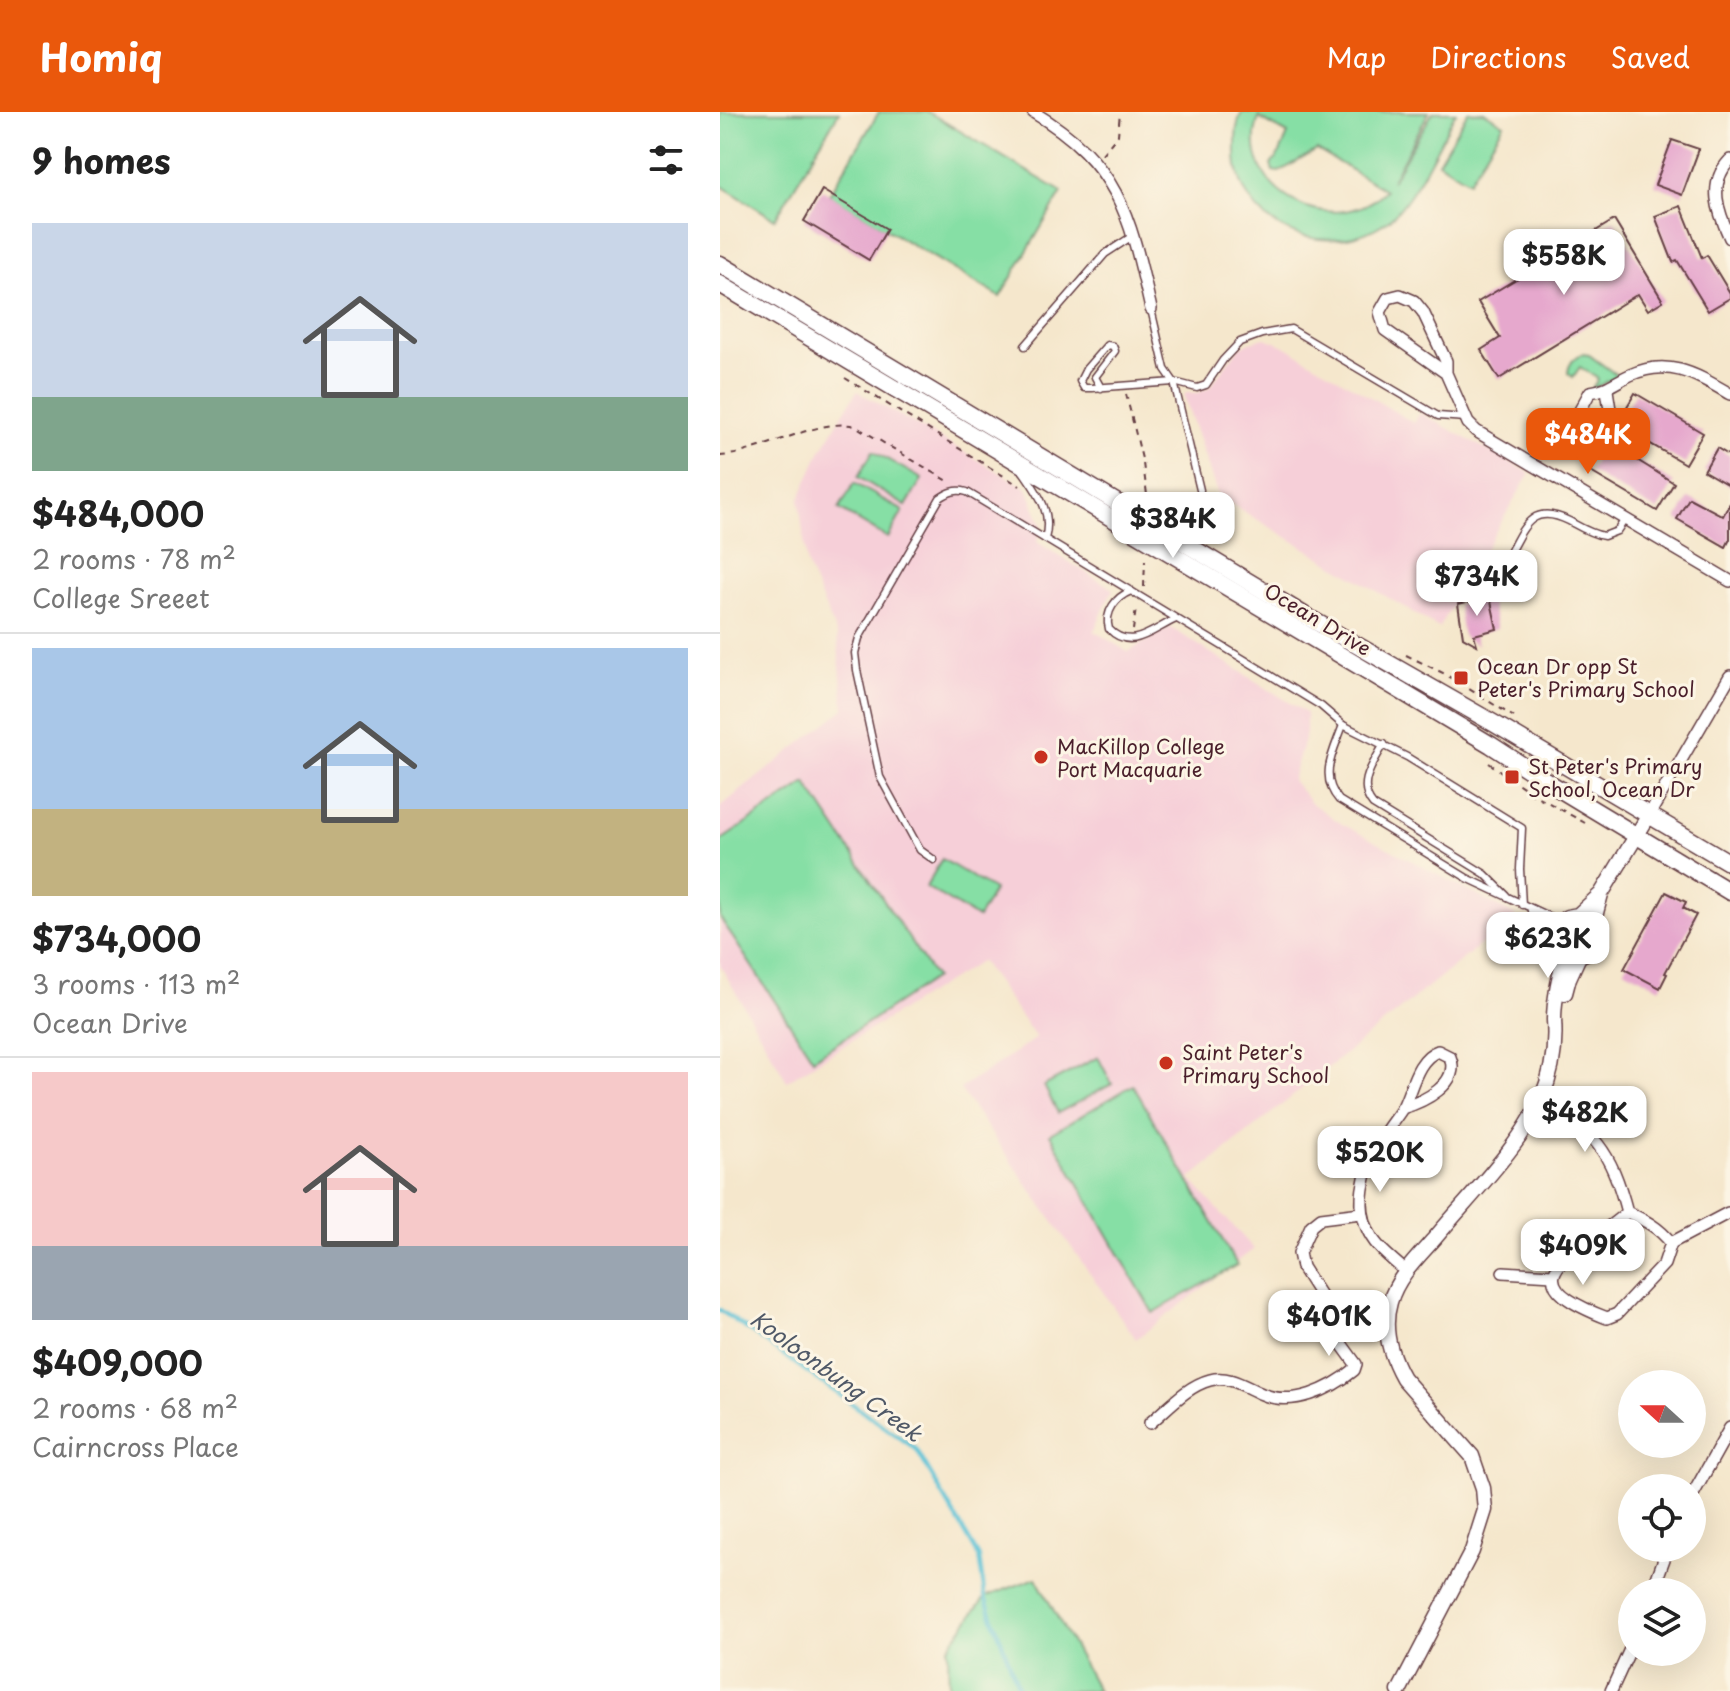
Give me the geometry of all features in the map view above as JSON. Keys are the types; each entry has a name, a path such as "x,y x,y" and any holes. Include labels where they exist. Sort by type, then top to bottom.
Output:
{"main road":[{"name":"Ocean Drive","path":"720,264 1304,615 1730,863"},
{"name":"Ocean Drive","path":"720,284 1491,745 1730,892"}],"street":[{"path":"1033,112 1069,135 1097,162 1118,195 1134,235 1151,309"},
{"path":"1730,160 1719,176 1716,201 1730,238"},
{"path":"1446,373 1385,330 1380,312 1388,298 1400,295 1418,305 1446,361 1446,373 1471,427 1730,581"},
{"path":"1607,390 1611,416 1597,439 1587,443 1575,439 1572,425 1590,392 1607,390 1646,370 1680,368 1730,394"},
{"path":"1572,955 1557,944 1558,927 1567,917 1578,915 1601,894 1725,696 1730,676"},
{"path":"1572,955 1593,947 1601,894"},
{"path":"1578,915 1594,926"},
{"path":"1399,1691 1472,1551 1485,1510 1483,1488 1472,1456 1403,1378 1388,1347 1389,1304 1406,1272 1500,1161 1542,1098 1555,1054 1556,1028 1563,1019 1572,955"},
{"path":"1402,1108 1427,1099 1440,1088 1451,1075 1453,1065 1450,1057 1438,1051 1425,1059 1402,1108 1369,1164 1363,1186 1361,1213 1377,1245 1406,1272"},
{"path":"1542,1098 1597,1140 1618,1178 1627,1212 1664,1233 1671,1243"},
{"path":"1627,1212 1564,1258 1553,1275 1553,1283 1564,1296 1607,1318 1617,1314 1664,1264 1671,1243 1728,1213"},
{"path":"1150,1423 1191,1389 1214,1379 1227,1379 1263,1395 1289,1400 1304,1397 1354,1370 1356,1364 1332,1331 1323,1300 1302,1267 1299,1253 1311,1226 1321,1218 1361,1213"},
{"path":"1503,1272 1553,1275"},
{"path":"1704,1474 1730,1428"},
{"path":"1611,1691 1622,1666"}],"lane":[{"path":"1025,346 1105,254 1134,235"},
{"path":"1151,309 1165,369 1174,382 1200,490"},
{"path":"1101,388 1095,377 1115,351 1110,344 1100,350 1080,381 1084,388 1101,388 1174,382 1197,388 1206,385 1240,342 1291,329 1438,416 1466,418"},
{"path":"1016,461 1043,501 1048,520 1045,539"},
{"path":"934,860 920,850 880,777 855,653 872,611 940,498 953,491 967,492 1321,706 1343,725 1384,744 1522,828 1520,869 1525,907"},
{"path":"1503,565 1529,522 1540,513 1552,513 1604,536 1617,531 1626,518"},
{"path":"1131,591 1121,595 1108,615 1109,629 1115,636 1139,638 1176,619"},
{"path":"1343,725 1327,771 1331,791 1339,800 1467,878 1558,927"},
{"path":"1384,744 1365,781 1365,796 1373,805 1485,874 1508,898"},
{"path":"1525,907 1558,927"}],"path":[{"path":"1097,162 1118,135 1120,112"},
{"path":"1124,385 1143,463 1147,495"},
{"path":"722,455 832,425 855,426 967,492"}],"shaded area":[{"path":"1265,338 1283,345 1414,423 1420,413 1530,473 1439,628 1218,496 1184,396 1209,388 1238,349"},
{"name":"MacKillop College Port Macquarie","path":"857,391 1027,488 1042,525 1037,542 1113,589 1094,631 1128,652 1170,627 1306,713 1306,733 1292,780 1311,803 1342,824 1516,916 1190,1179 1254,1249 1136,1339 960,1089 1036,1038 981,961 787,1081 720,965 720,807 844,709 837,635 807,565 799,500 821,450"}],"green space":[{"path":"720,112 839,112 775,219 720,185"},
{"path":"879,112 928,112 1062,192 1000,297 829,195"},
{"path":"1242,112 1429,112 1391,182 1433,112 1456,112 1425,170 1397,212 1363,234 1337,239 1312,238 1288,231 1266,217 1250,199 1239,176 1236,143","holes":["1259,118 1288,134 1271,165 1273,171 1279,172 1317,150 1385,190 1364,205 1340,212 1316,210 1293,201 1274,186 1261,167 1255,144"]},
{"path":"1468,112 1484,112 1504,124 1469,181 1438,162"},
{"path":"1582,354 1589,355 1618,376 1591,390 1598,379 1580,367 1573,377 1568,373 1572,361"},
{"path":"873,451 922,479 906,506 858,477"},
{"path":"854,483 903,511 888,538 839,509"},
{"path":"806,783 935,978 813,1059 720,918 720,841"},
{"path":"942,859 994,890 978,918 926,887"},
{"path":"1098,1057 1112,1084 1058,1113 1044,1086"},
{"path":"1133,1085 1237,1265 1153,1313 1050,1134"},
{"path":"1036,1578 1098,1691 949,1691 948,1648 985,1597"}],"building":[{"path":"1672,140 1699,149 1682,195 1655,185"},
{"path":"822,190 887,229 869,260 804,221"},
{"path":"1681,206 1702,258 1707,255 1730,293 1730,298 1708,311 1677,260 1673,262 1655,216"},
{"path":"1614,220 1663,301 1648,310 1638,294 1499,379 1481,350 1500,338 1478,302"},
{"path":"1635,393 1703,433 1685,464 1647,442 1637,460 1674,483 1657,511 1589,471"},
{"path":"1717,448 1730,456 1730,486 1704,471"},
{"path":"1689,498 1723,516 1730,503 1730,539 1726,547 1677,519"},
{"path":"1490,597 1497,629 1474,635 1477,645 1463,637 1458,604"},
{"path":"1666,892 1686,902 1683,908 1696,915 1660,988 1624,969"}],"waterway":[{"name":"Kooloonbung Creek","path":"720,1310 916,1449 979,1557 985,1597 1020,1691"}],"place":[{"name":"Ocean Dr opp St Peter's Primary School","path":"1461,678"},
{"name":"MacKillop College Port Macquarie","path":"1041,757"},
{"name":"St Peter's Primary School, Ocean Dr","path":"1512,777"},
{"name":"Saint Peter's Primary School","path":"1166,1063"}]}
